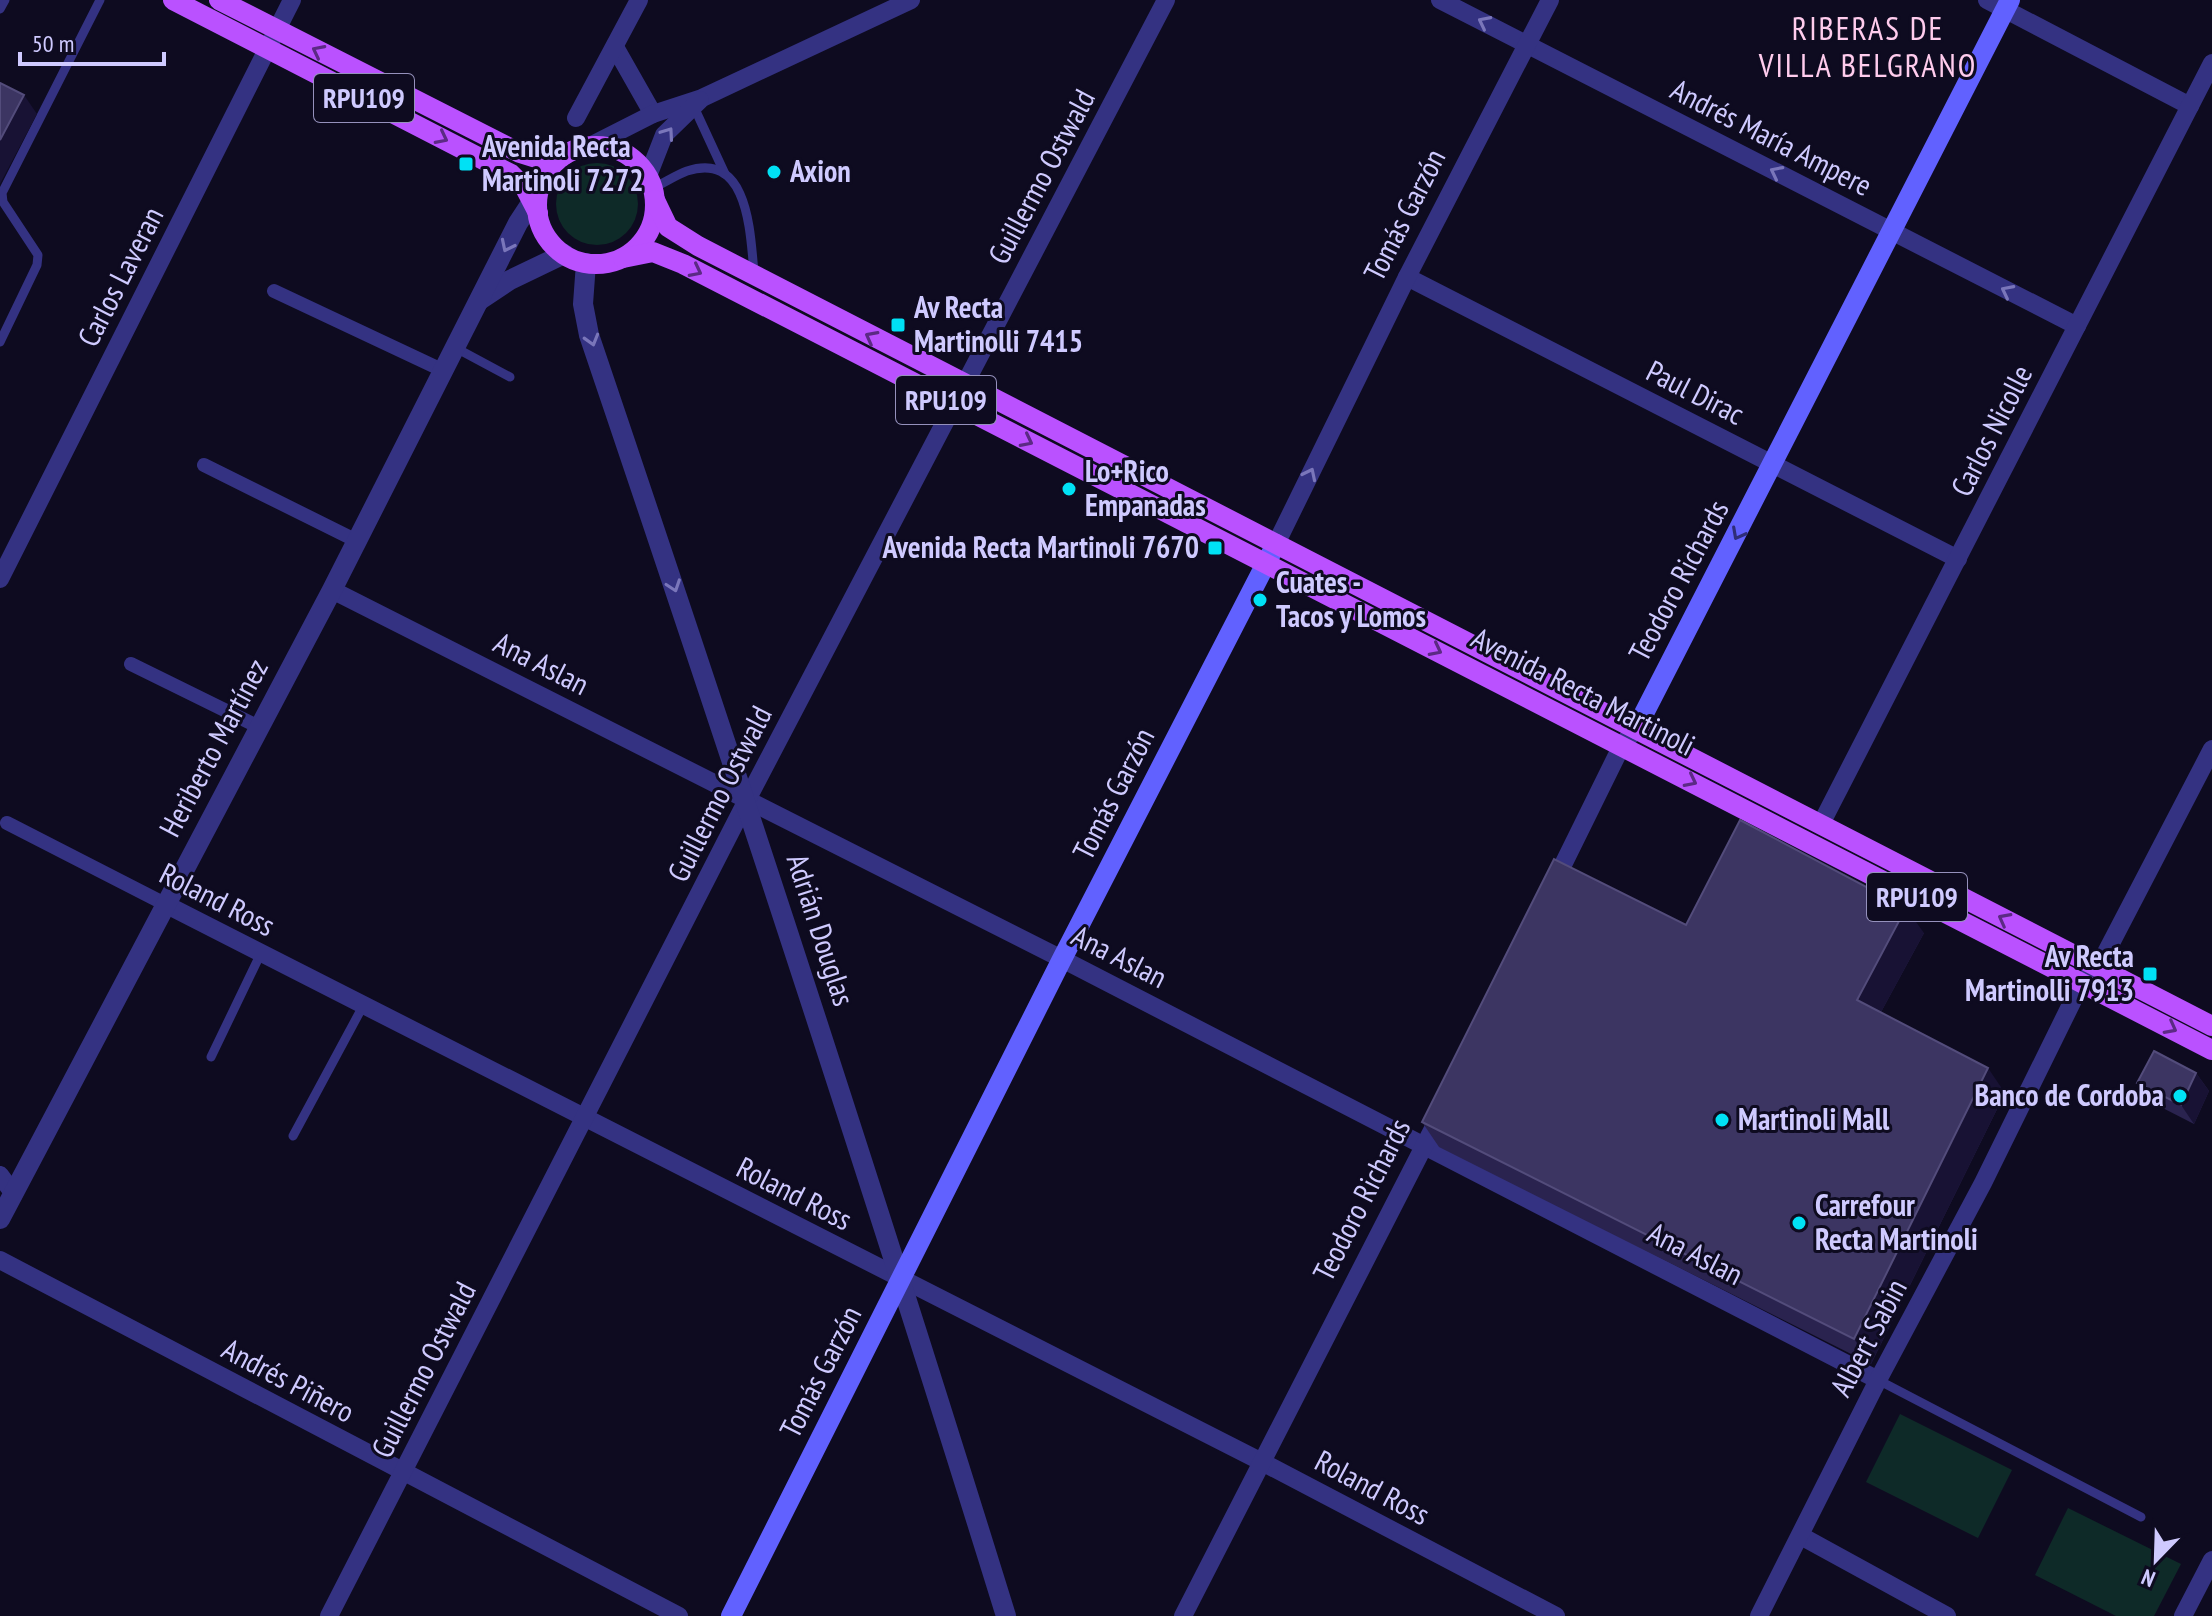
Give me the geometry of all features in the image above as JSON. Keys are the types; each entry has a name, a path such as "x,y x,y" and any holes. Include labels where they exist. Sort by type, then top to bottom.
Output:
{"main road":[{"name":"RPU109","path":"173,0 272,39 520,153 536,158 566,154 590,146 616,149 629,156 652,188"},
{"name":"RPU109","path":"219,0 272,39 511,174 536,202 547,237 564,254 586,263 623,258"},
{"name":"Teodoro Richards","path":"1636,729 1892,232 2000,3"},
{"path":"536,202 551,168 566,154"},
{"name":"Avenida Recta Martinoli","path":"652,188 662,219 676,232 754,275 2212,1026"},
{"path":"623,258 644,240 652,227 652,188"},
{"name":"Avenida Recta Martinoli","path":"623,258 644,252 664,255 2212,1050"},
{"name":"Tomás Garzón","path":"731,1616 1062,959 1276,544"}],"street":[{"name":"Carlos Laveran","path":"0,579 292,0"},
{"path":"576,118 639,0"},
{"path":"590,146 653,114 698,102 911,0"},
{"name":"Guillermo Ostwald","path":"329,1616 747,800 1166,0"},
{"name":"Andrés María Ampere","path":"1440,0 2077,326"},
{"name":"Tomás Garzón","path":"1276,544 1407,277 1550,0"},
{"path":"2000,3 2190,106"},
{"path":"615,47 653,114"},
{"name":"Carlos Nicolle","path":"1821,824 2212,63"},
{"path":"652,188 664,135 698,102"},
{"name":"Heriberto Martínez","path":"0,1219 332,590 477,303 536,202"},
{"name":"Heriberto Martínez","path":"477,303 510,280 564,254"},
{"name":"Adrián Douglas","path":"586,263 583,304 589,335 747,800 902,1279 1006,1616"},
{"name":"Paul Dirac","path":"1407,277 1958,559"},
{"path":"274,291 442,370"},
{"path":"204,465 357,541"},
{"name":"Ana Aslan","path":"332,590 1062,959 1878,1380"},
{"path":"131,664 259,727"},
{"name":"Teodoro Richards","path":"1547,897 1622,745 1636,729"},
{"name":"Albert Sabin","path":"1759,1616 1878,1380 1983,1183 2082,982 2098,968 2212,749"},
{"name":"Roland Ross","path":"7,823 585,1120 1262,1462 1556,1616"},
{"name":"Teodoro Richards","path":"1183,1616 1451,1091"},
{"path":"0,1175 14,1194"},
{"name":"Andrés Piñero","path":"0,1260 679,1616"},
{"path":"1801,1536 1947,1616"},
{"path":"2183,1616 2212,1560"}],"lane":[{"path":"0,9 5,0"},
{"path":"0,342 37,265 38,255 3,202 4,184 100,0"},
{"path":"698,102 725,174 740,191 748,210 754,275"},
{"path":"652,188 689,171 711,168 725,174"},
{"path":"454,347 510,377"},
{"path":"211,1057 261,953"},
{"path":"293,1136 363,1006"},
{"path":"1878,1380 2141,1517"}],"green space":[{"path":"597,163 613,166 626,175 635,188 638,204 635,220 626,233 613,242 597,245 581,242 568,233 559,220 556,204 559,188 568,175 581,166"},
{"path":"1900,1414 2012,1470 1978,1538 1866,1482"},
{"path":"2068,1508 2181,1564 2154,1616 2116,1616 2035,1575"}],"building":[{"path":"0,83 24,95 0,140"},
{"name":"Martinoli Mall","path":"1740,820 1906,908 1857,1000 1988,1068 1854,1339 1422,1122 1554,859 1686,925"},
{"path":"2154,1051 2196,1073 2181,1105 2137,1083"}],"place":[{"name":"Avenida Recta Martinoli 7272","path":"466,164"},
{"name":"Axion","path":"774,172"},
{"name":"Av Recta Martinolli 7415","path":"898,325"},
{"name":"Lo+Rico Empanadas","path":"1069,489"},
{"name":"Avenida Recta Martinoli 7670","path":"1215,548"},
{"name":"Cuates - Tacos y Lomos","path":"1260,600"},
{"name":"Av Recta Martinolli 7913","path":"2150,974"},
{"name":"Banco de Cordoba","path":"2180,1096"},
{"name":"Martinoli Mall","path":"1722,1120"},
{"name":"Carrefour Recta Martinoli","path":"1799,1223"}],"district":[{"name":"RIBERAS DE VILLA BELGRANO","path":"1868,48"}]}
